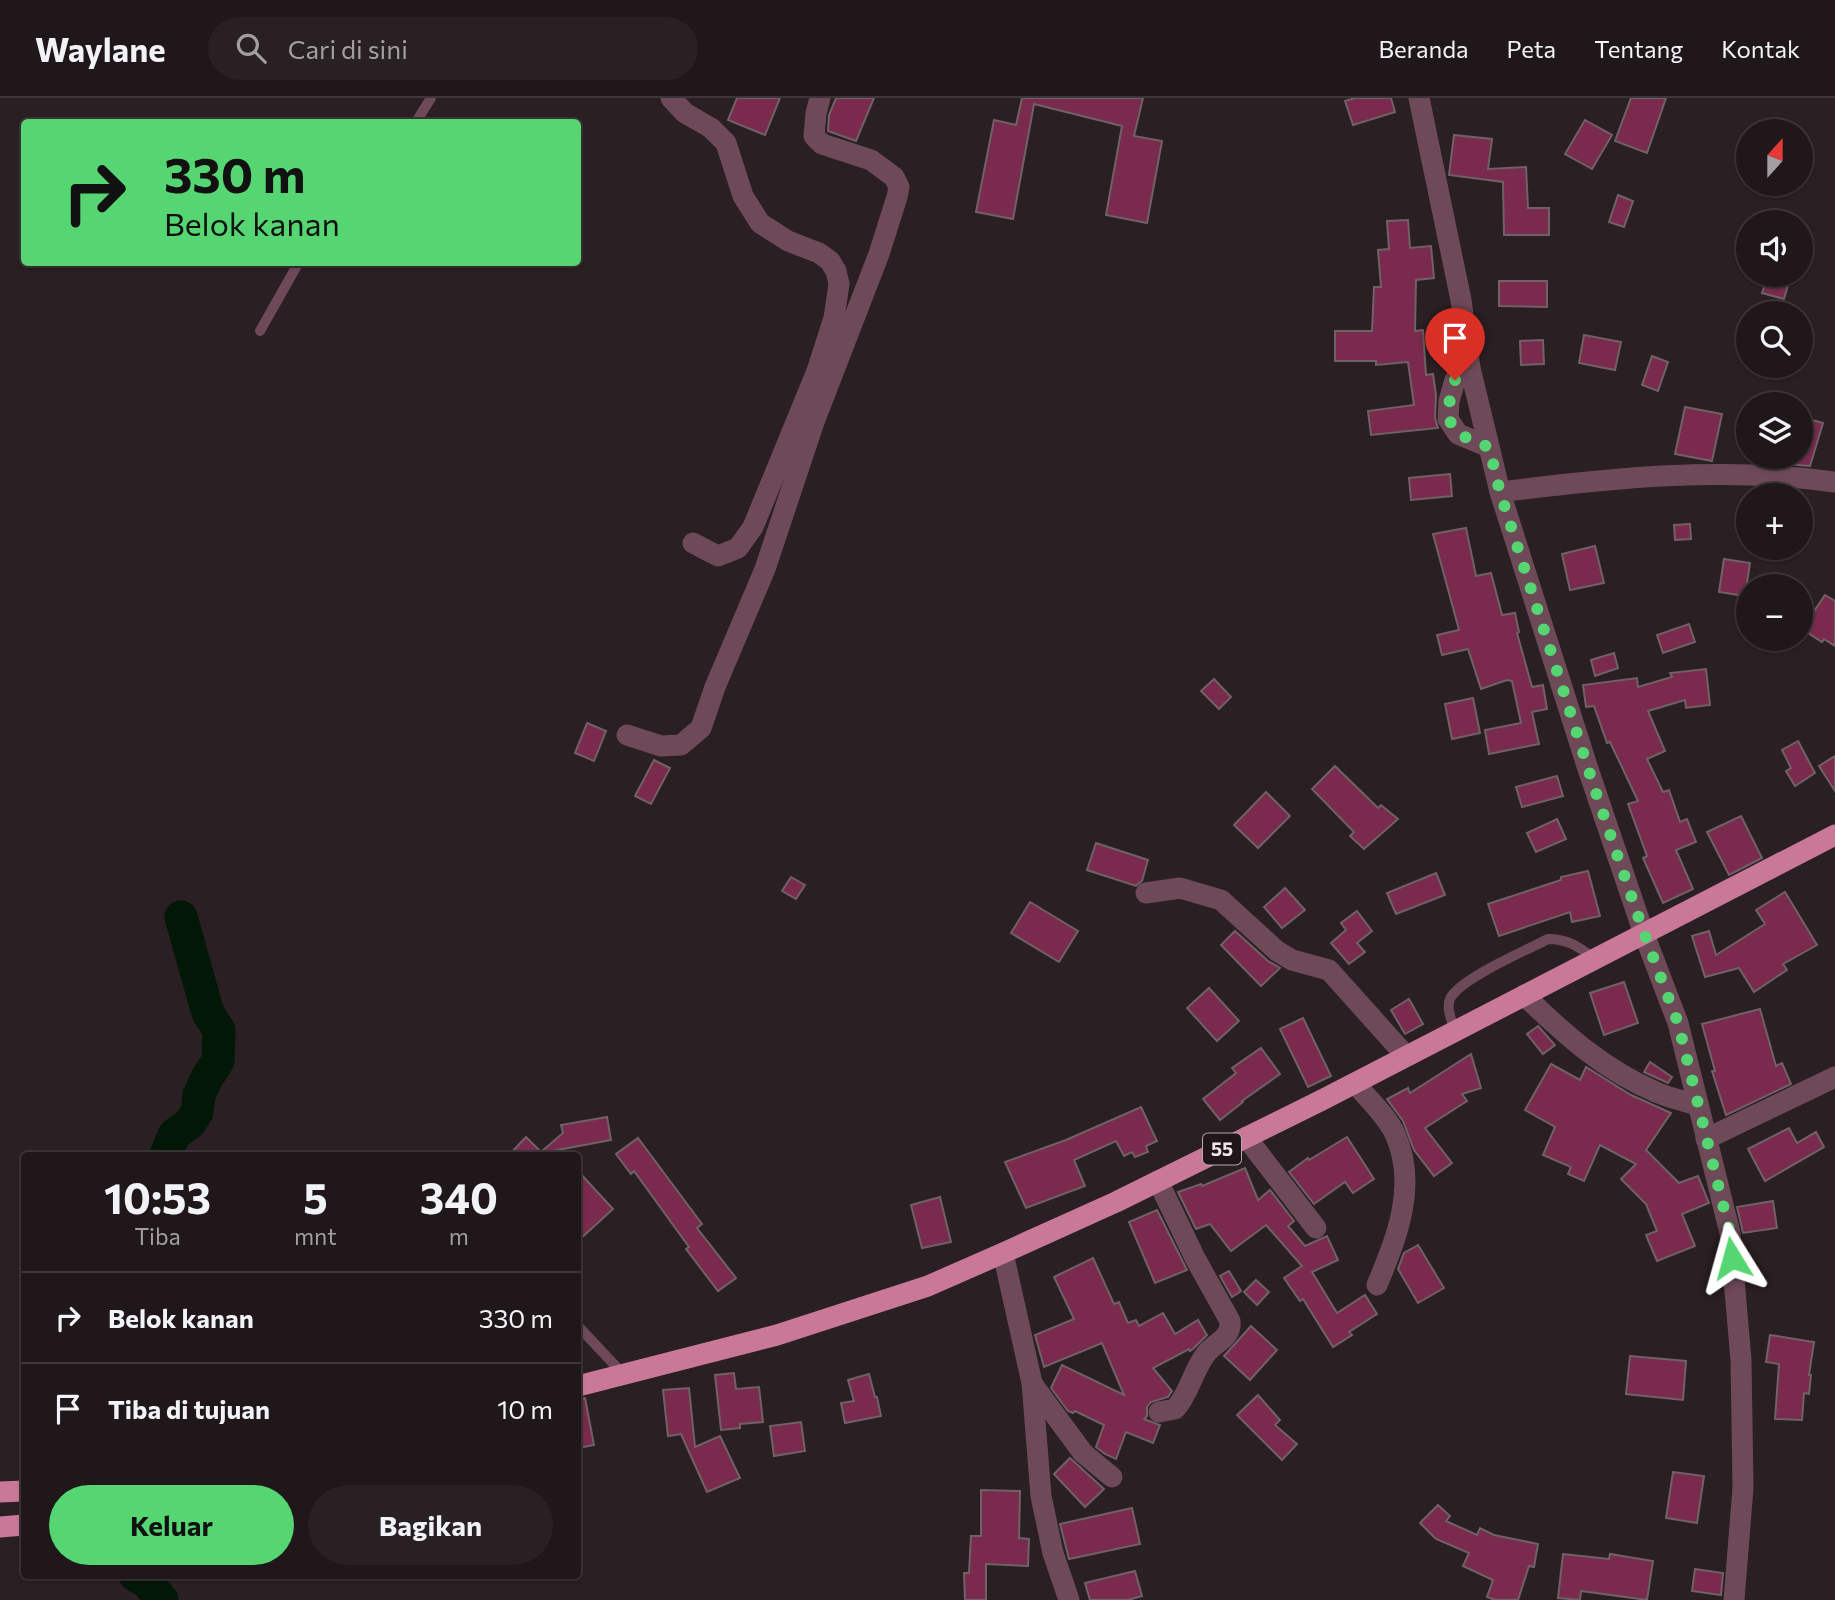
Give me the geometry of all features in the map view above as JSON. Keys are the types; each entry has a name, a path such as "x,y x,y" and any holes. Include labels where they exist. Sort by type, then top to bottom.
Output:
{"highway":[{"name":"55","path":"581,1385 777,1335 928,1286 1158,1181 1835,835"},
{"path":"0,1493 21,1491"},
{"path":"0,1527 21,1525"}],"street":[{"path":"671,98 685,113 711,128 726,144 743,196 761,223 788,241 819,253 830,261 839,284 834,318 817,371 752,527 738,548 718,556 693,542"},
{"path":"627,735 661,746 681,745 701,728 715,687 765,569 814,422 879,254 897,197 899,187 894,177 871,160 822,144 814,136 820,98"},
{"path":"1419,98 1461,300 1470,368 1500,492 1587,766 1678,1023 1730,1233 1741,1360 1743,1488 1734,1600"},
{"path":"1470,368 1455,380 1449,401 1448,419 1458,434 1489,447"},
{"path":"1500,492 1644,476 1760,476 1835,482"},
{"path":"1146,893 1180,888 1221,900 1284,956 1329,970 1406,1056"},
{"path":"1524,995 1566,1036 1605,1065 1658,1093 1698,1105"},
{"path":"1706,1139 1835,1077"},
{"path":"1354,1083 1394,1131 1402,1154 1406,1186 1402,1217 1377,1285"},
{"path":"1246,1137 1316,1228"},
{"path":"1158,1181 1195,1258 1230,1321 1231,1329 1228,1335 1205,1354 1175,1409 1160,1412"},
{"path":"1003,1253 1032,1383 1041,1496 1053,1553 1069,1600"},
{"path":"1032,1383 1067,1435 1112,1478"}],"lane":[{"path":"418,119 431,98"},
{"path":"260,331 297,266"},
{"path":"1455,1031 1449,1008 1451,998 1461,985 1548,939 1561,939 1576,944 1595,959"},
{"path":"581,1329 624,1374"}],"building":[{"path":"737,98 780,98 765,135 728,120"},
{"path":"836,98 874,98 856,141 828,131 829,115"},
{"path":"1022,98 1143,98 1134,136 1162,141 1147,223 1106,215 1122,126 1034,104 1013,219 976,212 994,120 1016,125"},
{"path":"1355,98 1391,98 1395,112 1353,125 1345,101"},
{"path":"1631,98 1666,98 1647,153 1615,141"},
{"path":"1585,120 1612,135 1592,169 1565,154"},
{"path":"1454,135 1492,139 1488,169 1526,167 1528,208 1549,208 1549,235 1504,235 1503,182 1449,175"},
{"path":"1618,195 1633,201 1624,227 1609,222"},
{"path":"1408,220 1410,248 1431,246 1434,278 1416,280 1415,331 1423,330 1426,375 1433,374 1438,428 1371,435 1368,411 1414,405 1408,362 1376,365 1376,361 1335,361 1335,331 1372,331 1374,287 1381,287 1378,250 1389,249 1387,221"},
{"path":"1499,281 1547,281 1547,307 1499,306"},
{"path":"1764,287 1788,287 1784,299 1762,293"},
{"path":"1584,335 1621,342 1615,370 1579,363"},
{"path":"1543,340 1544,364 1521,365 1520,341"},
{"path":"1652,356 1668,362 1658,391 1642,385"},
{"path":"1685,407 1722,414 1712,461 1675,454"},
{"path":"1813,420 1823,423 1813,456"},
{"path":"1450,474 1452,496 1411,500 1409,478"},
{"path":"1690,524 1691,539 1675,540 1674,525"},
{"path":"1466,528 1476,576 1491,573 1502,615 1515,613 1517,633 1532,687 1543,685 1547,709 1532,712 1539,744 1489,754 1485,730 1521,723 1512,681 1507,680 1481,689 1468,649 1442,655 1437,635 1459,630 1433,534"},
{"path":"1595,546 1604,583 1570,590 1562,554"},
{"path":"1724,559 1750,563 1748,574 1736,574 1736,595 1719,592"},
{"path":"1825,595 1835,601 1835,646 1813,636 1813,613"},
{"path":"1689,624 1695,642 1663,653 1657,635"},
{"path":"1614,653 1618,668 1595,676 1591,660"},
{"path":"1706,669 1710,705 1686,708 1685,700 1648,711 1665,751 1647,759 1663,792 1669,790 1680,822 1687,819 1696,842 1676,850 1693,889 1663,903 1643,858 1647,856 1628,804 1638,801 1610,742 1607,743 1594,706 1586,707 1583,685 1637,678 1638,687 1672,677 1670,673"},
{"path":"1214,679 1231,697 1219,709 1201,691"},
{"path":"1473,698 1480,733 1452,739 1445,704"},
{"path":"587,723 606,731 594,761 575,753"},
{"path":"1798,741 1815,773 1795,786 1786,771 1791,768 1782,750"},
{"path":"1835,756 1835,791 1819,766"},
{"path":"654,760 670,768 651,804 635,796"},
{"path":"1335,766 1378,808 1381,805 1398,819 1364,849 1350,836 1354,832 1312,789"},
{"path":"1557,776 1563,796 1522,807 1516,787"},
{"path":"1266,792 1290,816 1258,848 1234,825"},
{"path":"1741,816 1762,858 1729,875 1707,832"},
{"path":"1557,819 1566,839 1536,852 1527,833"},
{"path":"1096,843 1148,860 1142,881 1136,886 1087,870"},
{"path":"1588,871 1600,916 1572,922 1570,912 1499,936 1488,904 1561,880 1561,877"},
{"path":"1436,873 1445,895 1396,914 1387,893"},
{"path":"791,877 805,885 796,899 782,891"},
{"path":"1285,888 1305,910 1282,928 1264,907"},
{"path":"1785,892 1817,945 1783,964 1787,970 1754,992 1739,968 1705,977 1692,936 1709,931 1716,955 1765,924 1756,910"},
{"path":"1030,902 1078,931 1059,962 1011,933"},
{"path":"1357,911 1372,931 1357,943 1365,952 1349,964 1331,943 1346,930 1341,923"},
{"path":"1235,931 1268,961 1280,968 1261,986 1221,945"},
{"path":"1624,982 1638,1023 1604,1035 1590,993"},
{"path":"1209,988 1239,1021 1217,1041 1187,1008"},
{"path":"1409,999 1423,1024 1405,1034 1391,1010"},
{"path":"1760,1009 1776,1066 1782,1063 1791,1084 1726,1115 1712,1071 1715,1071 1702,1024"},
{"path":"1303,1018 1331,1076 1308,1087 1280,1029"},
{"path":"1538,1026 1555,1045 1543,1054 1527,1034"},
{"path":"1261,1048 1280,1074 1220,1120 1203,1099 1236,1073 1232,1068"},
{"path":"1471,1054 1481,1088 1462,1094 1467,1101 1425,1128 1452,1163 1434,1176 1414,1150 1403,1121 1387,1099 1408,1088 1410,1093"},
{"path":"1650,1062 1672,1077 1668,1083 1644,1072"},
{"path":"1551,1064 1580,1080 1586,1067 1631,1095 1671,1113 1646,1150 1679,1183 1698,1176 1709,1203 1682,1214 1695,1246 1657,1261 1646,1235 1657,1231 1646,1204 1621,1179 1636,1164 1600,1145 1584,1181 1568,1174 1571,1167 1543,1155 1555,1127 1525,1110"},
{"path":"1141,1107 1157,1141 1146,1146 1148,1152 1135,1157 1132,1152 1124,1156 1116,1141 1074,1160 1085,1186 1026,1208 1005,1162 1066,1140"},
{"path":"607,1117 611,1140 541,1152 563,1133 561,1125"},
{"path":"1789,1128 1797,1143 1816,1132 1824,1147 1765,1181 1748,1149"},
{"path":"526,1137 541,1152 512,1152"},
{"path":"1347,1137 1374,1179 1353,1193 1345,1182 1314,1204 1289,1172 1308,1158 1309,1160"},
{"path":"638,1138 702,1224 697,1228 736,1278 718,1291 686,1249 689,1247 634,1171 631,1174 616,1154"},
{"path":"1245,1168 1258,1200 1270,1190 1294,1221 1288,1226 1305,1246 1327,1236 1338,1260 1312,1272 1337,1313 1365,1295 1377,1314 1349,1332 1352,1335 1333,1347 1303,1299 1300,1301 1284,1278 1302,1266 1266,1225 1231,1251 1210,1224 1196,1229 1178,1192 1201,1184 1202,1186"},
{"path":"581,1174 613,1209 581,1238"},
{"path":"940,1197 951,1242 922,1248 911,1205"},
{"path":"1773,1201 1777,1228 1743,1233 1737,1207"},
{"path":"1157,1210 1187,1270 1155,1283 1129,1222"},
{"path":"1418,1245 1444,1288 1418,1303 1398,1269 1404,1253"},
{"path":"1093,1258 1114,1304 1119,1302 1128,1323 1136,1320 1139,1326 1163,1313 1175,1334 1198,1320 1207,1335 1190,1351 1189,1349 1153,1368 1172,1391 1168,1397 1151,1402 1147,1407 1147,1416 1144,1419 1160,1425 1153,1443 1126,1432 1116,1459 1096,1447 1104,1425 1075,1411 1068,1411 1051,1388 1062,1365 1124,1395 1102,1343 1044,1367 1035,1335 1074,1319 1054,1277"},
{"path":"1229,1271 1241,1291 1232,1297 1220,1276"},
{"path":"1256,1280 1269,1292 1257,1305 1244,1292"},
{"path":"1251,1326 1277,1350 1250,1380 1224,1356"},
{"path":"1770,1335 1814,1342 1809,1394 1804,1393 1802,1420 1775,1419 1779,1364 1766,1362"},
{"path":"1630,1356 1686,1361 1683,1400 1626,1394"},
{"path":"734,1373 736,1389 759,1387 763,1422 740,1424 740,1428 721,1430 715,1375"},
{"path":"869,1374 881,1416 845,1423 841,1403 854,1401 848,1380"},
{"path":"689,1388 695,1447 720,1436 740,1478 707,1492 681,1434 668,1436 663,1390"},
{"path":"1258,1395 1280,1420 1275,1425 1297,1444 1282,1460 1237,1415"},
{"path":"585,1398 594,1445 581,1447 581,1399"},
{"path":"801,1422 805,1451 774,1456 770,1426"},
{"path":"1070,1458 1104,1489 1085,1507 1054,1474"},
{"path":"1673,1472 1704,1476 1697,1523 1666,1518"},
{"path":"981,1490 1020,1491 1019,1538 1029,1539 1028,1566 986,1564 986,1600 965,1600 964,1573 969,1573 971,1536 981,1536"},
{"path":"1438,1505 1450,1516 1446,1521 1477,1535 1480,1528 1494,1535 1538,1544 1534,1567 1529,1566 1518,1600 1495,1600 1487,1597 1493,1580 1463,1566 1469,1553 1436,1539 1420,1523"},
{"path":"1132,1508 1140,1544 1069,1559 1060,1524"},
{"path":"1563,1554 1609,1559 1610,1554 1653,1561 1647,1600 1581,1591 1580,1600 1558,1598"},
{"path":"1695,1569 1723,1573 1721,1595 1692,1591"},
{"path":"1135,1571 1142,1596 1128,1600 1090,1600 1085,1583"}],"waterway":[{"path":"167,1152 174,1135 190,1123 197,1112 199,1095 218,1061 219,1030 208,1013 181,917"},
{"path":"142,1579 162,1600"}],"route":[{"path":"1455,380 1449,401 1448,419 1458,434 1489,447 1500,492 1587,766 1678,1023 1730,1233 1732,1258"}]}
